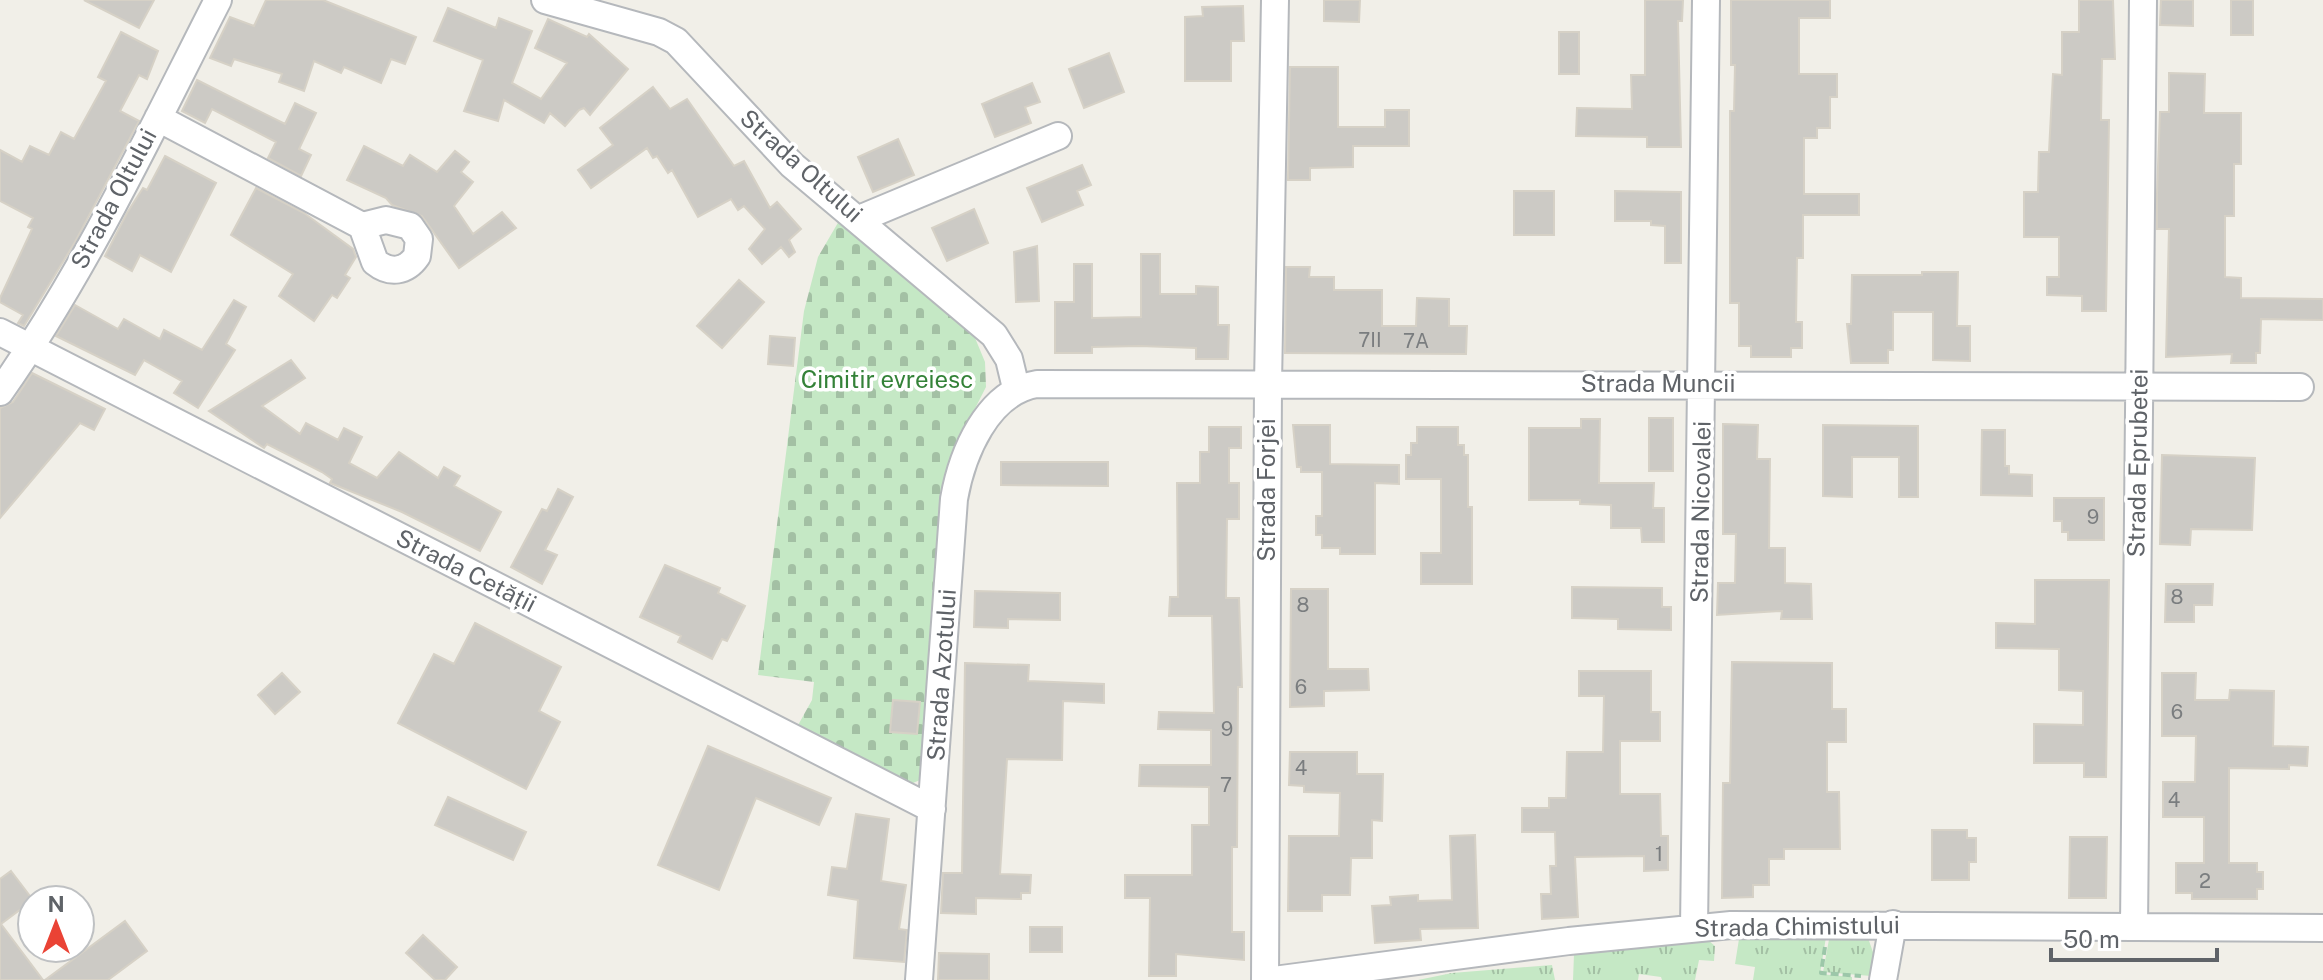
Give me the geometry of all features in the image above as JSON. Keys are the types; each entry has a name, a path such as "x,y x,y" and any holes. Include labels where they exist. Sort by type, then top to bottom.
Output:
{"street":[{"name":"Strada Oltului","path":"0,392 31,348 158,118 218,0"},
{"name":"Strada Oltului","path":"545,0 659,32 676,41 765,139 994,335 1009,359 1016,388"},
{"name":"Strada Forjei","path":"1265,980 1268,384 1275,0"},
{"name":"Strada Nicovalei","path":"1694,928 1706,0"},
{"name":"Strada Eprubetei","path":"2134,927 2143,0"},
{"path":"158,118 362,226"},
{"path":"859,219 1058,136"},
{"name":"Strada Cetății","path":"0,332 932,809"},
{"name":"Strada Muncii","path":"1016,388 1037,384 2300,387"},
{"name":"Strada Azotului","path":"919,980 957,483 977,435 999,401 1016,388"},
{"path":"1884,979 1893,924"},
{"name":"Strada Chimistului","path":"1274,980 1694,928 1893,924 2323,928"}],"path":[{"path":"1826,937 1821,973 1884,979"}],"green space":[{"name":"Cimitir evreiesc","path":"839,221 973,333 985,362 986,387 963,432 942,489 920,780 913,783 797,727 812,700 814,682 758,675 804,311 818,257"},
{"path":"1830,934 1868,938 1874,955 1871,976 1823,972"},
{"path":"1826,937 1820,974 1852,977 1852,980 1753,980 1755,967 1735,964 1739,939"},
{"path":"1709,941 1715,946 1714,961 1699,960 1695,980 1662,980 1661,977 1639,974 1638,980 1573,980 1574,954"},
{"path":"1552,965 1555,980 1418,980 1452,973"}],"building":[{"path":"84,0 154,0 139,28"},
{"path":"266,0 323,0 416,37 405,64 391,59 381,83 344,67 341,73 314,61 304,91 279,82 282,74 234,59 231,66 210,58 230,17 254,26"},
{"path":"1324,0 1360,0 1359,22 1324,21"},
{"path":"1645,0 1683,0 1682,21 1678,21 1681,147 1647,147 1647,137 1576,136 1577,108 1632,109 1631,75 1645,75"},
{"path":"1731,0 1830,0 1830,18 1799,18 1799,74 1837,74 1837,97 1830,97 1830,128 1817,128 1817,138 1804,138 1804,194 1859,194 1859,215 1803,215 1803,258 1797,258 1796,322 1802,322 1802,348 1791,348 1791,357 1751,357 1751,346 1739,346 1739,303 1730,303 1730,111 1734,111 1735,65 1731,65"},
{"path":"2079,0 2113,0 2115,59 2102,59 2101,120 2109,120 2106,311 2082,311 2082,296 2047,295 2047,277 2059,277 2059,237 2024,237 2024,192 2038,192 2039,152 2049,152 2053,74 2062,75 2062,32 2079,32"},
{"path":"2161,0 2193,0 2193,26 2160,25"},
{"path":"2231,0 2253,0 2253,35 2231,35"},
{"path":"1243,6 1244,41 1231,41 1231,81 1185,81 1185,17 1203,16 1202,7"},
{"path":"448,8 496,28 499,18 532,31 512,83 541,99 567,63 535,48 548,19 587,37 589,34 628,69 590,115 584,108 579,110 565,126 550,113 544,123 504,100 498,121 464,111 483,60 434,41"},
{"path":"121,32 158,51 147,79 139,75 120,111 139,121 75,242 24,326 18,323 23,315 0,302 0,298 32,229 28,227 33,218 0,201 0,150 22,162 30,146 49,155 61,132 74,139 106,81 98,77"},
{"path":"1559,32 1579,32 1579,74 1559,74"},
{"path":"1109,53 1124,92 1084,108 1069,69"},
{"path":"1290,67 1338,67 1338,127 1385,127 1385,110 1409,110 1409,146 1353,146 1353,167 1310,168 1310,180 1288,180"},
{"path":"2169,73 2205,74 2204,113 2241,113 2241,164 2234,164 2234,216 2225,216 2225,277 2241,278 2241,298 2323,299 2323,320 2261,319 2260,353 2256,353 2256,363 2231,363 2232,354 2166,357 2169,229 2157,229 2157,194 2160,112 2169,112"},
{"path":"197,80 285,124 295,103 316,113 299,149 311,155 301,176 268,158 276,142 212,109 205,123 182,111"},
{"path":"1032,83 1040,102 1025,107 1031,123 995,137 982,104"},
{"path":"653,87 670,109 687,99 734,166 744,161 770,208 777,202 801,229 789,240 795,252 789,257 781,247 762,264 749,249 765,229 744,206 738,210 731,199 698,217 672,170 668,173 657,156 653,158 647,148 591,188 578,170 613,145 600,128"},
{"path":"898,139 914,175 873,192 858,157"},
{"path":"364,146 403,166 410,155 437,172 455,151 469,162 461,172 473,182 454,206 473,234 502,212 516,228 459,268 422,216 392,205 386,198 347,180"},
{"path":"165,156 216,183 171,272 140,255 132,271 105,256 127,213 143,188 147,190"},
{"path":"1082,165 1091,185 1077,191 1083,205 1042,222 1027,188"},
{"path":"256,188 304,213 353,249 356,257 345,275 350,278 337,298 332,295 314,321 279,296 293,274 231,235"},
{"path":"1514,191 1554,191 1554,235 1514,235"},
{"path":"1615,191 1681,192 1681,263 1665,263 1665,226 1651,225 1651,221 1615,221"},
{"path":"974,209 988,243 947,261 932,228"},
{"path":"1037,246 1039,301 1016,302 1014,252"},
{"path":"1141,254 1160,254 1160,294 1196,294 1196,286 1218,287 1218,325 1229,325 1228,359 1196,359 1196,348 1140,346 1092,347 1092,353 1055,353 1055,302 1074,302 1074,264 1092,264 1092,318 1141,317"},
{"path":"1286,267 1310,267 1309,277 1334,277 1334,290 1382,290 1382,326 1416,326 1417,298 1449,299 1449,326 1467,326 1466,354 1285,353"},
{"path":"1922,272 1958,272 1957,326 1970,326 1970,361 1933,360 1933,312 1893,312 1893,350 1888,350 1888,363 1851,363 1847,324 1851,324 1852,275 1922,275"},
{"path":"739,280 764,302 722,348 697,326"},
{"path":"234,300 246,307 226,344 235,350 198,408 174,393 182,381 144,360 135,375 56,336 75,305 118,329 124,319 160,339 164,330 202,350"},
{"path":"770,336 795,338 793,366 768,364"},
{"path":"291,360 305,378 262,406 300,434 306,423 338,440 344,428 362,437 349,463 377,478 399,452 438,478 444,467 460,476 454,486 501,512 480,551 402,512 330,483 332,479 322,472 267,444 264,448 209,411"},
{"path":"32,373 105,409 94,430 80,423 0,518 0,408 13,402"},
{"path":"1649,418 1673,418 1673,471 1649,471"},
{"path":"1581,419 1600,419 1599,483 1654,483 1653,508 1664,508 1664,542 1642,542 1641,528 1611,528 1611,505 1580,504 1580,500 1529,500 1529,428 1581,428"},
{"path":"1723,424 1758,425 1757,459 1770,459 1769,548 1785,548 1785,583 1811,584 1812,619 1781,619 1782,611 1717,615 1718,583 1735,583 1736,534 1723,534"},
{"path":"1293,425 1330,425 1330,464 1399,465 1399,484 1375,483 1375,554 1340,554 1340,548 1322,548 1322,535 1316,535 1316,516 1322,516 1322,472 1301,472 1301,467 1297,467"},
{"path":"1823,425 1918,426 1918,497 1899,497 1899,457 1852,457 1852,497 1823,496"},
{"path":"1209,427 1241,427 1241,448 1229,448 1229,483 1239,483 1239,519 1227,519 1226,598 1239,598 1242,687 1238,687 1237,847 1232,847 1232,932 1244,932 1244,960 1176,954 1176,976 1149,976 1150,898 1125,898 1125,875 1192,875 1192,825 1209,825 1209,787 1139,786 1140,765 1211,765 1211,730 1158,729 1159,712 1214,713 1212,616 1169,616 1170,597 1178,597 1177,483 1200,483 1200,452 1209,452"},
{"path":"1417,427 1458,427 1458,445 1464,445 1464,455 1468,455 1472,584 1421,584 1421,553 1441,553 1441,479 1406,479 1406,455 1411,455 1411,443 1417,443"},
{"path":"1982,430 2005,430 2005,466 2009,466 2009,474 2032,475 2032,496 1981,495"},
{"path":"2162,455 2255,458 2252,530 2191,529 2190,545 2160,544"},
{"path":"1001,462 1108,462 1108,486 1001,485"},
{"path":"558,489 573,497 545,550 557,555 542,584 511,567 542,509 547,511"},
{"path":"2054,498 2104,498 2104,540 2068,540 2068,532 2062,532 2062,521 2054,521"},
{"path":"665,565 720,588 718,593 745,606 727,641 722,639 712,659 678,642 681,636 640,617"},
{"path":"2035,580 2109,580 2106,777 2084,777 2084,763 2034,763 2034,724 2083,725 2083,691 2059,690 2059,649 1996,648 1996,623 2035,624"},
{"path":"2166,584 2213,584 2212,605 2194,605 2194,622 2165,622"},
{"path":"1572,587 1662,588 1662,607 1671,607 1671,630 1618,629 1618,619 1572,618"},
{"path":"1291,589 1328,589 1328,669 1368,669 1369,690 1324,691 1324,706 1290,707"},
{"path":"975,591 1060,593 1060,620 1008,619 1008,628 974,627"},
{"path":"475,623 561,667 539,711 560,722 526,789 398,723 434,654 454,664"},
{"path":"1732,662 1832,663 1832,709 1846,709 1846,742 1827,742 1827,792 1839,792 1840,849 1784,849 1784,859 1769,859 1769,885 1753,885 1753,897 1722,898 1723,783 1730,783"},
{"path":"965,663 1029,665 1028,681 1104,684 1104,703 1063,701 1062,760 1007,759 1000,874 1031,875 1030,893 1021,893 1021,899 976,898 976,914 941,913 943,873 962,873"},
{"path":"1579,671 1651,671 1651,712 1660,712 1660,741 1620,741 1620,794 1660,794 1661,836 1668,836 1668,870 1644,871 1644,856 1575,857 1578,917 1542,919 1541,894 1551,894 1550,866 1556,866 1555,832 1522,832 1522,808 1549,808 1549,798 1566,798 1567,752 1603,752 1604,696 1579,696"},
{"path":"282,673 300,692 275,714 258,695"},
{"path":"2162,673 2196,673 2195,700 2229,700 2230,690 2274,691 2273,746 2308,747 2307,766 2289,765 2289,769 2229,768 2229,863 2257,863 2257,872 2263,872 2263,889 2257,889 2257,899 2192,899 2192,893 2176,893 2176,863 2204,863 2204,817 2163,817 2163,782 2195,782 2196,736 2162,736"},
{"path":"893,700 920,702 917,734 890,732"},
{"path":"708,746 831,798 819,825 756,798 719,890 658,865"},
{"path":"1290,752 1357,752 1357,774 1383,774 1382,821 1372,820 1372,858 1351,858 1350,895 1322,895 1322,911 1288,911 1289,836 1339,836 1340,793 1304,792 1304,786 1289,785"},
{"path":"448,797 526,832 513,860 435,825"},
{"path":"856,814 889,819 881,881 906,885 899,929 907,930 904,962 854,958 858,900 828,895 832,867 847,869"},
{"path":"1932,830 1967,830 1967,838 1976,838 1976,862 1969,862 1969,880 1932,880"},
{"path":"1475,835 1478,928 1420,929 1421,940 1375,943 1372,906 1391,905 1390,897 1418,895 1418,901 1452,900 1450,836"},
{"path":"2070,837 2107,837 2106,898 2069,898"},
{"path":"11,871 21,884 16,884 16,913 1,924 16,944 16,964 31,964 43,980 0,980 0,879"},
{"path":"125,921 147,951 108,980 45,980 67,964 96,964 96,942"},
{"path":"1030,927 1062,927 1062,952 1030,952"},
{"path":"423,935 457,967 445,980 435,980 406,953"},
{"path":"939,953 989,954 989,980 938,980"}]}
